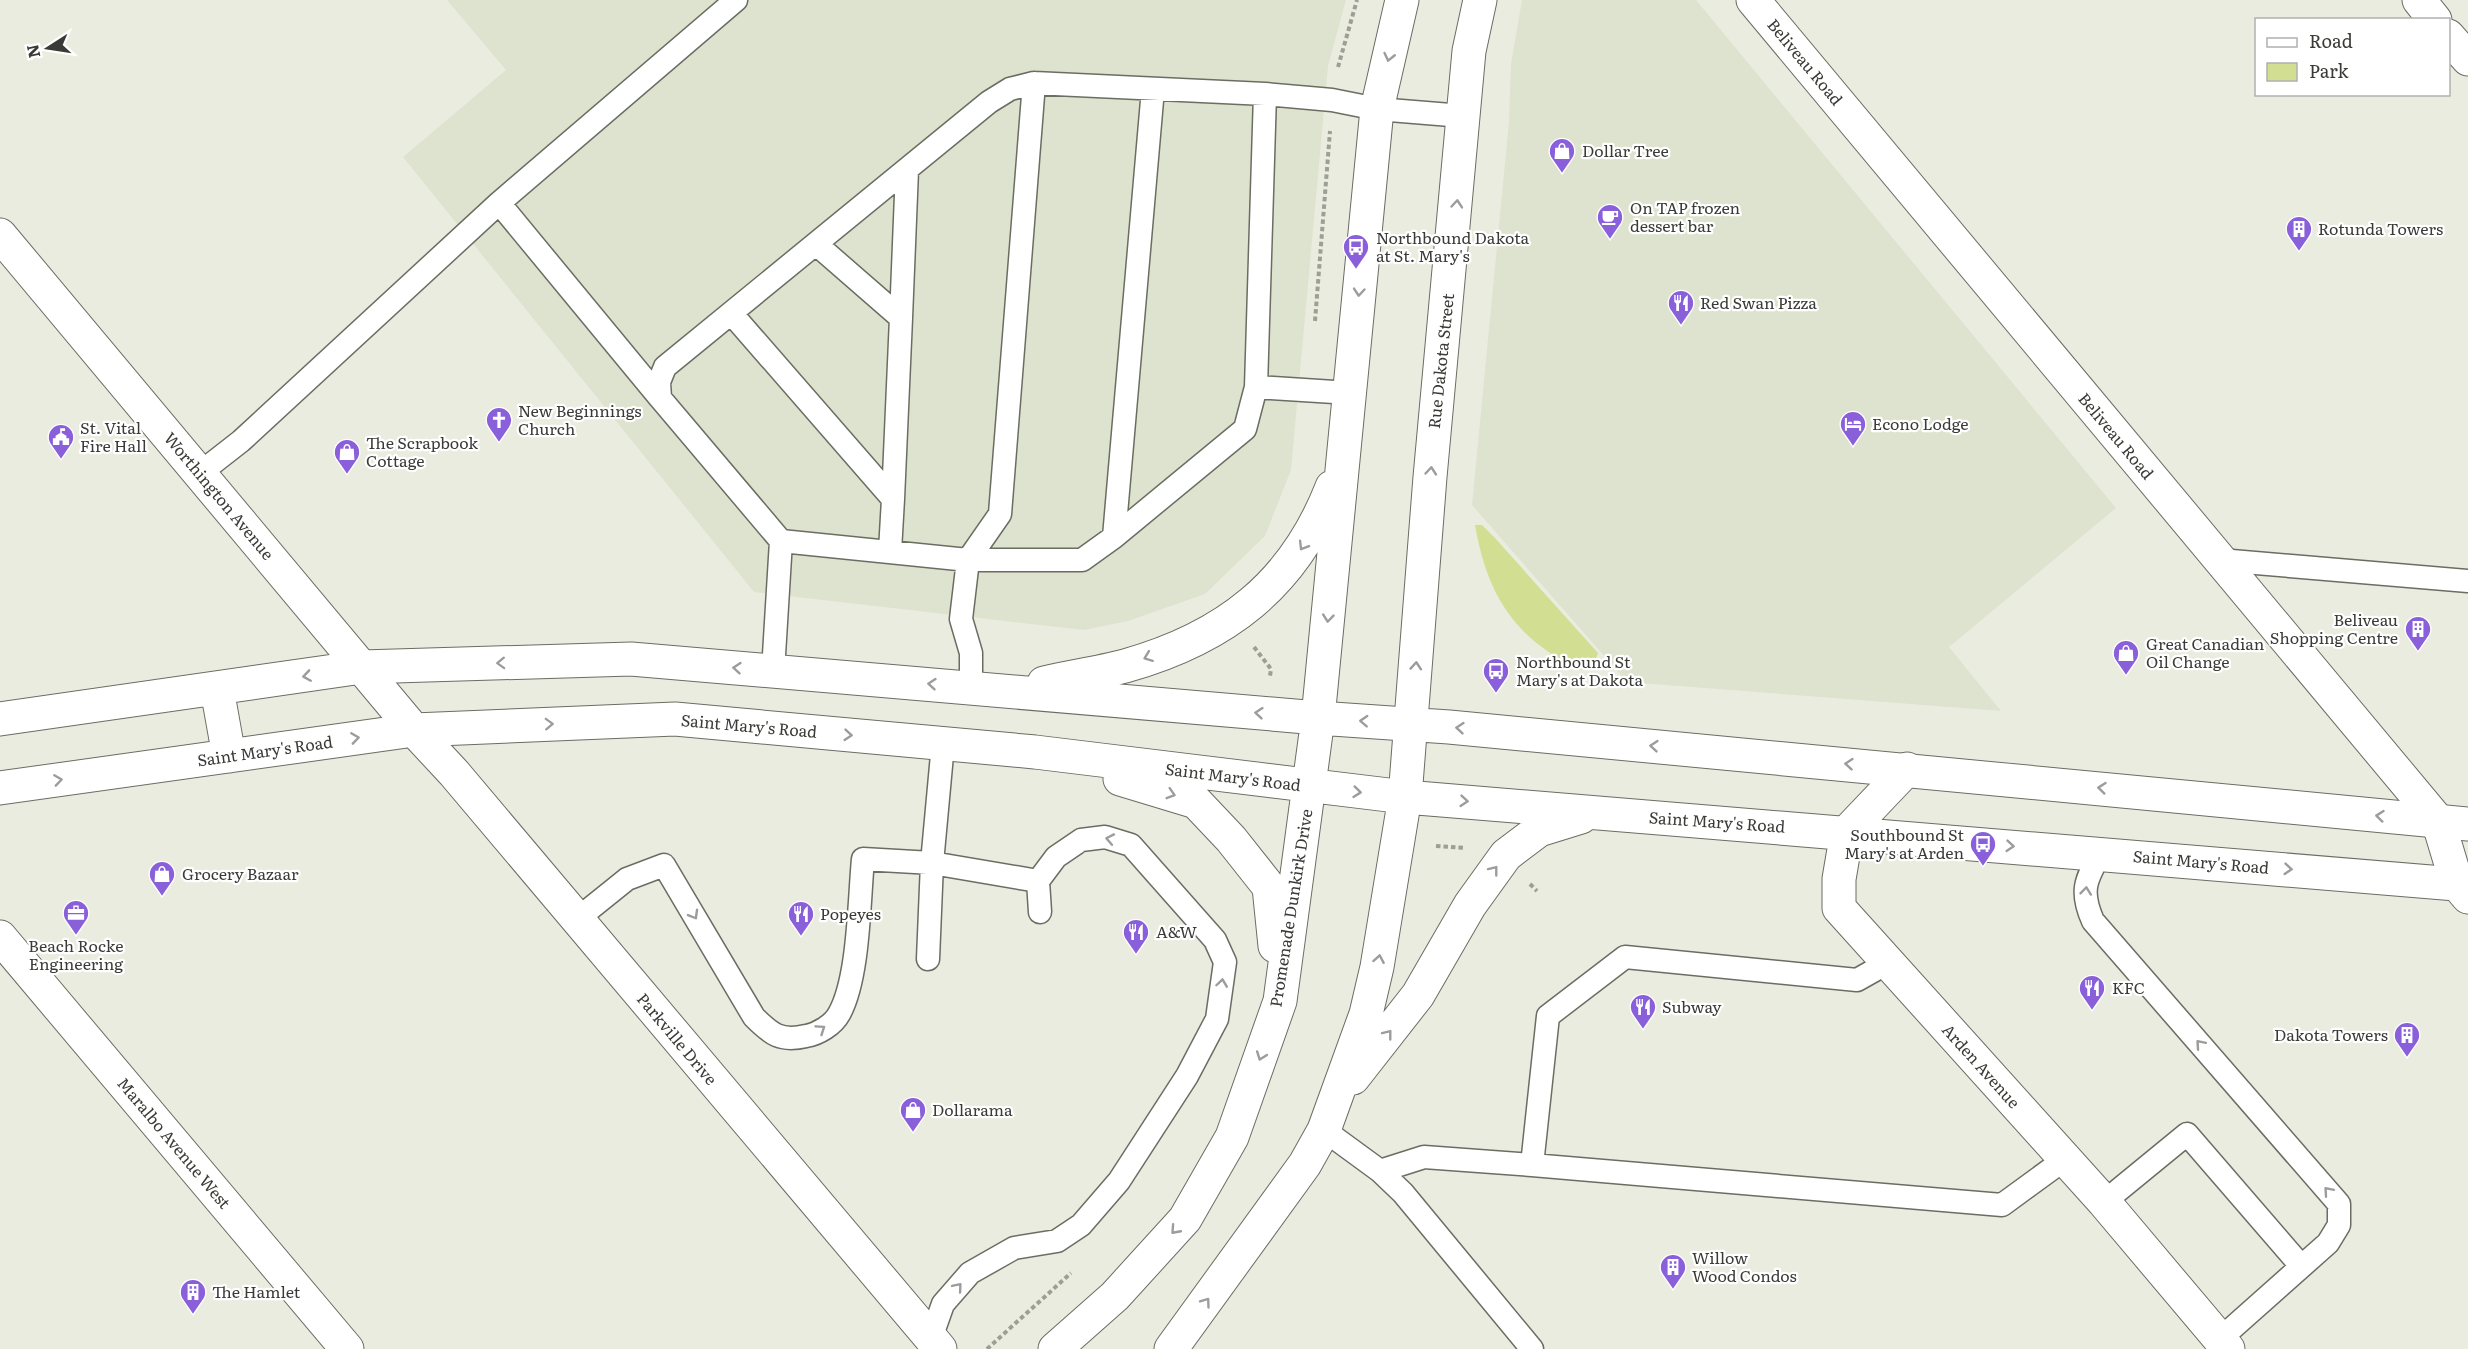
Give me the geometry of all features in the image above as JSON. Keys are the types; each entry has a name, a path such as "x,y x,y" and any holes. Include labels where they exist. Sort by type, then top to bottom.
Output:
{"main road":[{"path":"1318,718 1377,109 1401,0"},
{"name":"Rue Dakota Street","path":"1411,724 1468,51 1480,0"},
{"name":"Beliveau Road","path":"1753,0 2220,560 2453,822 2464,888"},
{"path":"2419,0 2433,18"},
{"path":"2450,38 2468,59"},
{"name":"Worthington Avenue","path":"0,235 414,729"},
{"path":"1011,690 1125,666 1198,637 1233,618 1266,592 1297,557 1320,518 1345,455"},
{"path":"0,719 362,667 631,659 1411,724 2453,822"},
{"path":"217,689 229,756"},
{"name":"Promenade Dunkirk Drive","path":"1055,1349 1115,1296 1185,1219 1232,1137 1280,1001 1318,718"},
{"name":"Saint Mary's Road","path":"0,788 414,729 675,719 1035,752 1309,787 2101,853 2464,888"},
{"path":"1172,1349 1305,1164 1324,1130 1339,1095 1366,1014 1377,967 1406,796 1411,724"},
{"name":"Parkville Drive","path":"414,729 454,772 576,920 935,1343"},
{"path":"1035,752 1196,802 1232,839 1269,887 1280,1001"},
{"path":"1847,832 1907,769"},
{"path":"1339,1095 1418,995 1470,904 1506,855 1539,830 1596,812"},
{"name":"Arden Avenue","path":"1847,832 1839,879 1839,908 2104,1202 2224,1344"},
{"name":"Maralbo Avenue West","path":"4,952 347,1349"}],"lane":[{"path":"200,473 241,441 499,203 736,0"},
{"path":"660,398 659,382 665,367 989,102 1010,89 1035,83 1265,94 1332,100 1377,109 1463,116"},
{"path":"971,687 971,653 961,619 968,560 1000,514 1035,83"},
{"path":"1114,537 1153,89"},
{"path":"781,542 968,560 1082,560 1114,537 1245,429 1256,387 1265,94"},
{"path":"890,551 907,170"},
{"path":"499,203 781,542 773,671"},
{"path":"816,244 901,318"},
{"path":"731,313 893,499"},
{"path":"1256,387 1350,393"},
{"path":"2220,560 2468,581"},
{"path":"928,959 932,863 943,744"},
{"path":"935,1343 944,1304 970,1273 1014,1248 1057,1241 1081,1226 1119,1181 1187,1076 1217,1019 1225,962 1215,940 1131,845 1105,837 1081,840 1056,857 1038,881 1040,912"},
{"path":"2101,853 2086,882 2085,902 2093,921 2339,1204 2338,1225 2328,1243 2301,1266 2224,1344"},
{"path":"576,920 627,879 664,865 754,1017 771,1035 794,1039 817,1034 839,1015 851,978 863,859 932,863 1038,881"},
{"path":"1532,1165 1548,1016 1625,957 1857,980 1889,962"},
{"path":"1324,1130 1380,1170 1404,1193 1532,1349"},
{"path":"2104,1202 2187,1134 2301,1266"},
{"path":"1380,1170 1424,1157 2002,1205 2065,1159"}],"shaded area":[{"path":"447,0 1346,0 1328,66 1291,470 1265,536 1205,594 1128,621 1084,630 754,592 403,157 506,70"},
{"path":"1522,0 1696,0 2116,508 1949,647 2001,711 1627,682 1472,505 1509,122 1511,64"}],"green space":[{"path":"1475,525 1482,525 1495,538 1598,653 1594,665 1581,670 1538,645 1522,629 1496,594 1480,550"}],"place":[{"name":"Dollar Tree","path":"1562,174"},
{"name":"On TAP frozen dessert bar","path":"1610,240"},
{"name":"Rotunda Towers","path":"2299,252"},
{"name":"Northbound Dakota at St. Mary's","path":"1356,270"},
{"name":"Red Swan Pizza","path":"1681,326"},
{"name":"New Beginnings Church","path":"499,443"},
{"name":"Econo Lodge","path":"1853,447"},
{"name":"St. Vital Fire Hall","path":"61,460"},
{"name":"The Scrapbook Cottage","path":"347,475"},
{"name":"Beliveau Shopping Centre","path":"2418,652"},
{"name":"Great Canadian Oil Change","path":"2126,676"},
{"name":"Northbound St Mary's at Dakota","path":"1496,694"},
{"name":"Southbound St Mary's at Arden","path":"1983,867"},
{"name":"Grocery Bazaar","path":"162,897"},
{"name":"Beach Rocke Engineering","path":"76,936"},
{"name":"Popeyes","path":"801,937"},
{"name":"A&W","path":"1136,955"},
{"name":"KFC","path":"2092,1011"},
{"name":"Subway","path":"1643,1030"},
{"name":"Dakota Towers","path":"2407,1058"},
{"name":"Dollarama","path":"913,1133"},
{"name":"Willow Wood Condos","path":"1673,1290"},
{"name":"The Hamlet","path":"193,1315"}]}
